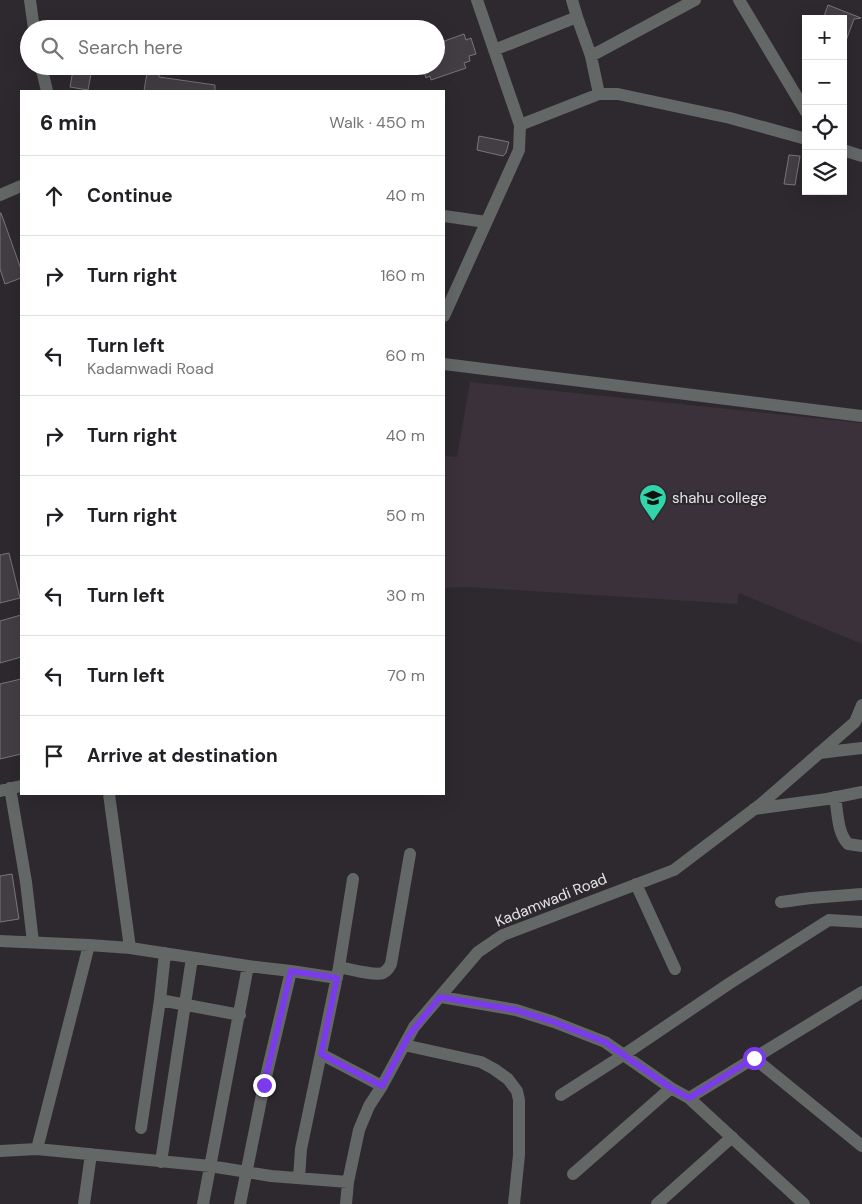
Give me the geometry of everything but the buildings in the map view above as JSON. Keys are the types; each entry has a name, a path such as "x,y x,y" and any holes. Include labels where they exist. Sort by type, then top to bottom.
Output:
{"street":[{"path":"30,0 33,20"},
{"path":"445,314 519,150 520,125 477,0"},
{"path":"572,0 591,56 599,94"},
{"path":"591,56 695,0"},
{"path":"739,0 802,105"},
{"path":"494,50 577,17"},
{"path":"43,75 47,90"},
{"path":"520,125 599,94 618,94 730,118 802,138"},
{"path":"847,151 862,156"},
{"path":"0,195 20,186"},
{"path":"445,216 486,222"},
{"path":"445,364 862,416"},
{"name":"Kadamwadi Road","path":"346,1204 348,1182 359,1130 369,1106 414,1027 478,952 503,935 674,870 754,809 855,722 862,705"},
{"path":"819,753 862,748"},
{"path":"10,789 26,882 33,942"},
{"path":"754,809 862,792"},
{"path":"109,795 130,948"},
{"path":"836,797 840,830 843,838 848,844 862,846"},
{"path":"0,941 130,948 291,971 383,973 388,970 391,964 410,854"},
{"path":"299,1178 301,1149 338,973 353,879"},
{"path":"636,884 675,969"},
{"path":"782,902 862,894"},
{"path":"561,1095 829,920 862,922"},
{"path":"37,1149 89,945"},
{"path":"141,1128 165,953"},
{"path":"161,1162 192,958"},
{"path":"203,1204 248,966"},
{"path":"240,1204 291,971"},
{"path":"689,1098 862,992"},
{"path":"440,997 516,1010 554,1022 605,1042 625,1054 671,1088 689,1098 804,1204"},
{"path":"160,1000 240,1015"},
{"path":"404,1045 481,1062 508,1079 517,1091 519,1100 519,1146 514,1204"},
{"path":"321,1054 382,1086"},
{"path":"754,1058 862,1146"},
{"path":"573,1174 671,1088"},
{"path":"657,1204 732,1137"},
{"path":"0,1151 37,1149 348,1182"},
{"path":"84,1204 91,1154"}],"shaded area":[{"name":"shahu college","path":"470,382 862,423 862,644 739,593 737,604 468,587 445,588 445,456 457,457"}],"place":[{"name":"shahu college","path":"653,522"}],"route":[{"path":"264,1085 291,971 337,978 321,1054 382,1086 414,1027 440,997 516,1010 554,1022 605,1042 625,1054 671,1088 689,1098 754,1058"}]}
